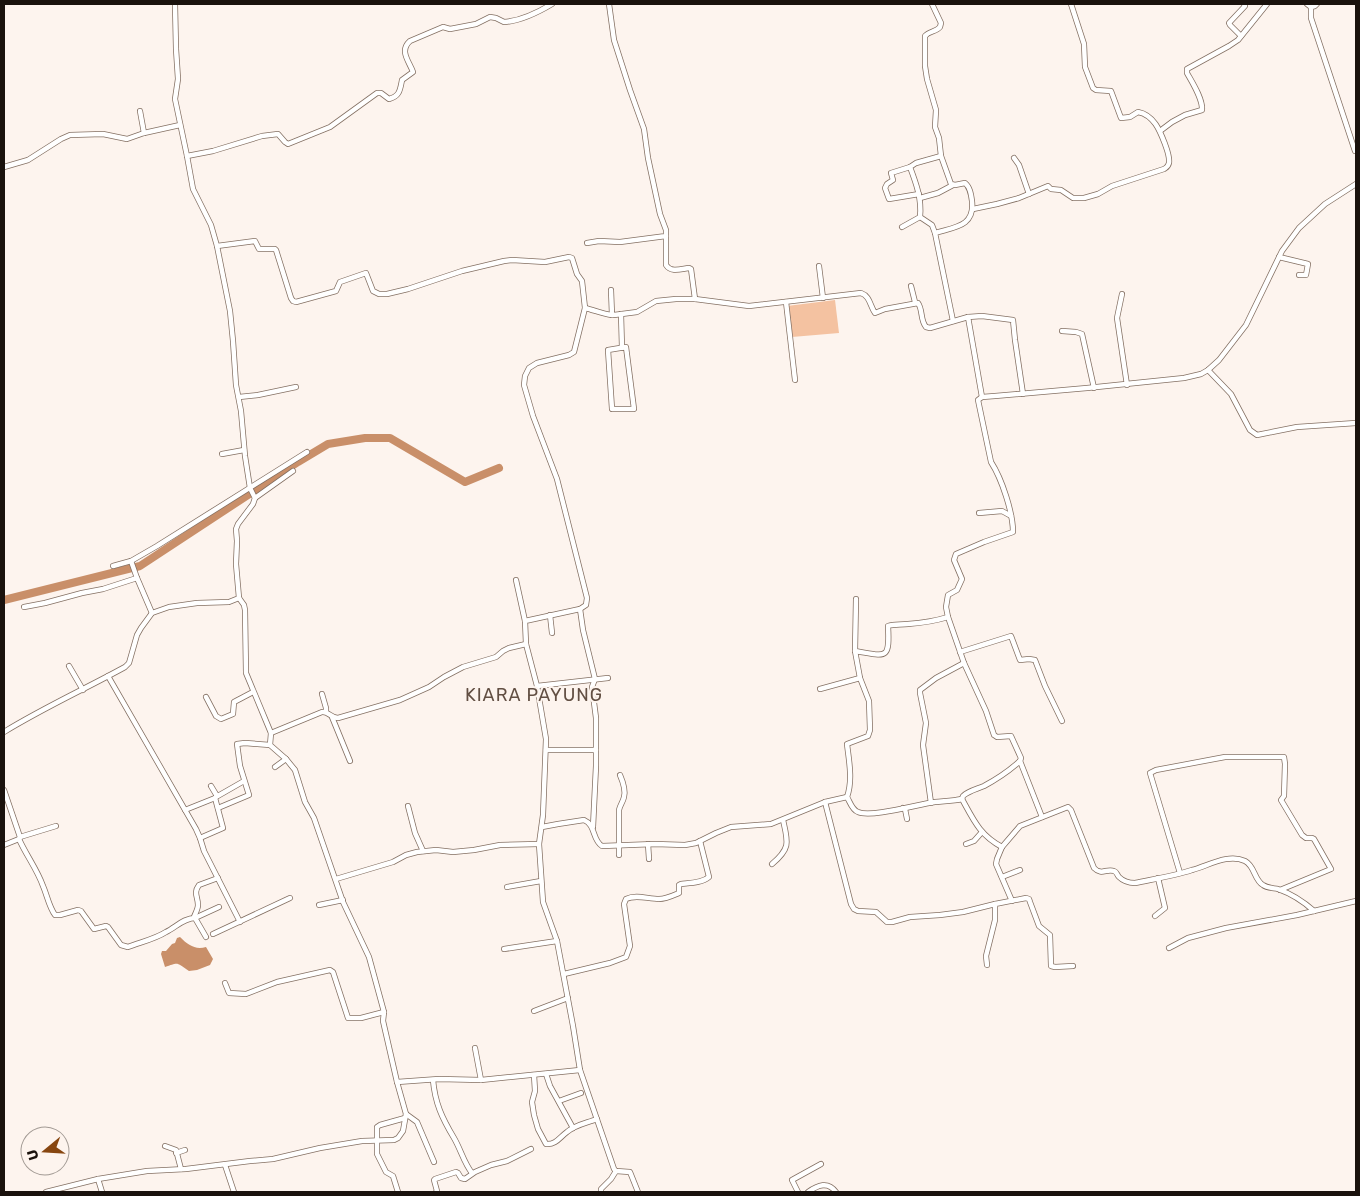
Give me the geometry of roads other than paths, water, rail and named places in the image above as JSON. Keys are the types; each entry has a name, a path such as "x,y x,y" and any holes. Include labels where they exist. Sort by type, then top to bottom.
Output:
{"street":[{"path":"175,4 178,79 175,99 193,189 211,224 230,311 244,450 254,498 254,504 238,524 236,530 238,541 236,564 239,598 244,604 245,610 246,673 271,733 270,745"},
{"path":"187,156 213,151 262,136 278,134 288,144 336,123 377,93 381,93 389,98 398,96 402,80 413,72 405,56 406,45 410,41 444,27 450,30 476,24 490,17 504,22 514,21 537,13 552,4"},
{"path":"609,4 614,40 644,129 648,158 662,221 666,230 666,265 674,270 691,269 695,299"},
{"path":"932,4 941,23 940,27 925,36 925,66 936,110 935,127 939,138 941,156 953,185"},
{"path":"973,209 997,204 1048,186 1061,190 1073,198 1084,198 1168,166 1168,153 1160,131 1150,118 1141,112 1136,112 1130,117 1122,118 1111,91 1093,88 1086,69 1084,45 1071,4"},
{"path":"1241,36 1229,23 1245,6 1244,4"},
{"path":"1160,131 1185,115 1202,110 1201,101 1187,73 1187,69 1229,46 1241,36 1266,4"},
{"path":"1317,4 1315,6 1309,5 1311,18 1355,151"},
{"path":"140,111 144,133"},
{"path":"4,167 28,160 70,136 103,134 127,139 180,125"},
{"path":"935,233 964,224 969,218 973,209 971,193 966,184 953,185 938,193 889,199 885,188 892,180 891,173 941,156"},
{"path":"1014,158 1019,165 1029,194"},
{"path":"910,167 921,204 920,217"},
{"path":"1042,817 1011,736 999,737 994,735 986,711 960,652 946,608 948,595 957,590 962,579 954,560 956,554 984,542 1012,534 1013,531 1012,516 991,462 978,402 979,399 982,397 1188,378 1208,370 1219,360 1246,325 1279,257 1299,228 1325,204 1356,184"},
{"path":"902,226 920,217"},
{"path":"920,217 932,225 935,233 953,321"},
{"path":"587,244 600,241 620,242 666,236"},
{"path":"217,246 254,241 259,249 276,250 291,298 296,302 336,291 340,282 366,273 373,290 381,294 408,289 462,271 504,261 545,262 572,258 577,274 582,281 585,308 574,352 536,363 529,368 524,376 524,385 533,416 557,479 587,598 586,604 580,609 525,621"},
{"path":"1279,257 1308,264 1306,275 1298,275"},
{"path":"819,266 823,298"},
{"path":"911,286 915,302 919,304 926,327 930,328 968,317 982,316 1020,321"},
{"path":"611,290 612,315"},
{"path":"585,308 612,315 637,312 656,301 676,299 695,299 749,306 861,293 868,297 875,313 915,302"},
{"path":"1122,294 1117,318 1127,385"},
{"path":"786,302 795,380"},
{"path":"621,314 622,348"},
{"path":"968,317 982,397"},
{"path":"1013,320 1023,394"},
{"path":"1062,330 1082,334 1094,388"},
{"path":"626,347 634,409 612,409 608,350 622,348 626,347"},
{"path":"1208,370 1231,394 1250,430 1257,435 1297,427 1356,423"},
{"path":"238,397 296,387"},
{"path":"222,454 244,450"},
{"path":"114,566 132,562 251,490 307,452"},
{"path":"254,498 293,471"},
{"path":"979,513 1002,511 1012,516"},
{"path":"132,562 152,613"},
{"path":"24,607 103,589 137,578"},
{"path":"516,580 525,621 526,644 537,686 546,739 542,827 539,844 543,902 557,941 584,1092 597,1119 616,1171"},
{"path":"4,732 26,718 83,690 127,665 137,636 152,613 169,607 197,603 229,602 239,598"},
{"path":"846,797 850,785 850,757 847,744 868,736 870,733 869,701 860,678 855,651 856,599"},
{"path":"580,609 595,679 592,687 596,718 593,828 596,842 599,845 685,845 700,841 730,828 771,824 827,802 846,797"},
{"path":"550,615 552,632"},
{"path":"855,651 884,654 889,646 888,626 931,622 948,617"},
{"path":"960,652 1012,636 1020,660 1035,660 1062,721"},
{"path":"332,717 338,718 400,700 429,687 463,667 496,657 509,648 526,644"},
{"path":"931,803 923,745 926,723 920,690 936,678 964,662"},
{"path":"69,666 83,690"},
{"path":"108,676 185,810 240,922"},
{"path":"537,686 608,678"},
{"path":"820,689 860,678"},
{"path":"206,697 216,716 221,719 234,714 233,705 236,700 253,692"},
{"path":"322,694 326,712 332,717 350,761"},
{"path":"271,733 326,712"},
{"path":"46,1192 98,1179 147,1171 273,1159 320,1148 362,1141 398,1138 403,1131 406,1116 383,1021 384,1012 369,957 343,900 314,818 305,802 295,770 270,745 239,743 237,744 239,759 249,795 218,808"},
{"path":"546,750 596,750"},
{"path":"1180,873 1150,773 1156,770 1225,757 1284,757 1284,796 1281,800 1302,835 1306,838 1314,839 1331,869 1280,890"},
{"path":"275,767 286,759"},
{"path":"846,797 854,810 863,814 931,803 950,802 962,799 962,796 987,784 1020,762"},
{"path":"619,855 619,810 620,804 624,800 620,775"},
{"path":"185,810 216,797 244,781"},
{"path":"200,838 223,828 216,797 211,786"},
{"path":"4,790 24,851 42,884 55,915 81,911 94,929 108,927 121,945 128,947 166,932 182,922 219,907"},
{"path":"962,799 982,832 992,842 1002,847"},
{"path":"827,802 851,904 854,909 876,912 887,922 892,922 910,917 940,916 963,912 1026,898 1029,899 1039,926 1050,936 1051,966 1056,968 1073,966"},
{"path":"408,806 415,833 423,851"},
{"path":"903,808 905,809 907,819"},
{"path":"1012,901 996,864 996,859 1002,847 1020,826 1069,808 1094,868 1097,871 1114,871 1119,877 1130,883 1180,873 1227,859 1240,859 1252,867 1263,886 1294,895 1314,911"},
{"path":"542,827 584,820 593,828"},
{"path":"772,864 786,850 788,840 783,820"},
{"path":"4,845 56,826"},
{"path":"966,844 974,841 982,832"},
{"path":"564,974 610,963 626,957 630,946 624,904 626,899 631,896 666,898 679,893 679,886 681,884 706,880 709,877 700,841"},
{"path":"336,879 423,851 453,852 500,845 539,844"},
{"path":"648,844 649,859"},
{"path":"1002,877 1020,870"},
{"path":"206,937 195,918 198,906 196,890 199,885 218,878"},
{"path":"1155,916 1165,908 1158,878"},
{"path":"507,887 542,882"},
{"path":"213,934 290,898"},
{"path":"319,905 343,900"},
{"path":"1170,948 1188,938 1207,933 1356,901"},
{"path":"987,965 987,951 995,920 996,904"},
{"path":"504,949 557,941"},
{"path":"225,984 229,993 246,994 277,982 330,970 333,972 348,1018 361,1018 384,1012"},
{"path":"534,1011 568,998"},
{"path":"475,1048 481,1080"},
{"path":"397,1082 481,1080 580,1070"},
{"path":"546,1074 550,1086 560,1101 573,1128"},
{"path":"534,1075 535,1091 532,1102 534,1115 538,1129 546,1144 557,1141 573,1128 597,1119"},
{"path":"433,1080 434,1093 440,1113 472,1174"},
{"path":"560,1101 584,1092"},
{"path":"398,1192 393,1176 386,1172 377,1154 378,1126 406,1116 417,1122 434,1162"},
{"path":"165,1146 174,1149 180,1169"},
{"path":"436,1192 438,1191 435,1179 456,1172 462,1180 491,1165 507,1161 531,1149"},
{"path":"176,1153 185,1150"},
{"path":"798,1192 792,1180 821,1164"},
{"path":"225,1165 234,1192"},
{"path":"601,1192 600,1188 611,1179 616,1171"},
{"path":"616,1171 630,1172 638,1192"},
{"path":"98,1179 102,1192"},
{"path":"808,1192 821,1185 828,1185 836,1192"}],"waterway":[{"path":"4,600 140,566 328,444 365,438 390,438 465,482 499,468"}],"district":[{"name":"KIARA PAYUNG","path":"534,695"}]}
